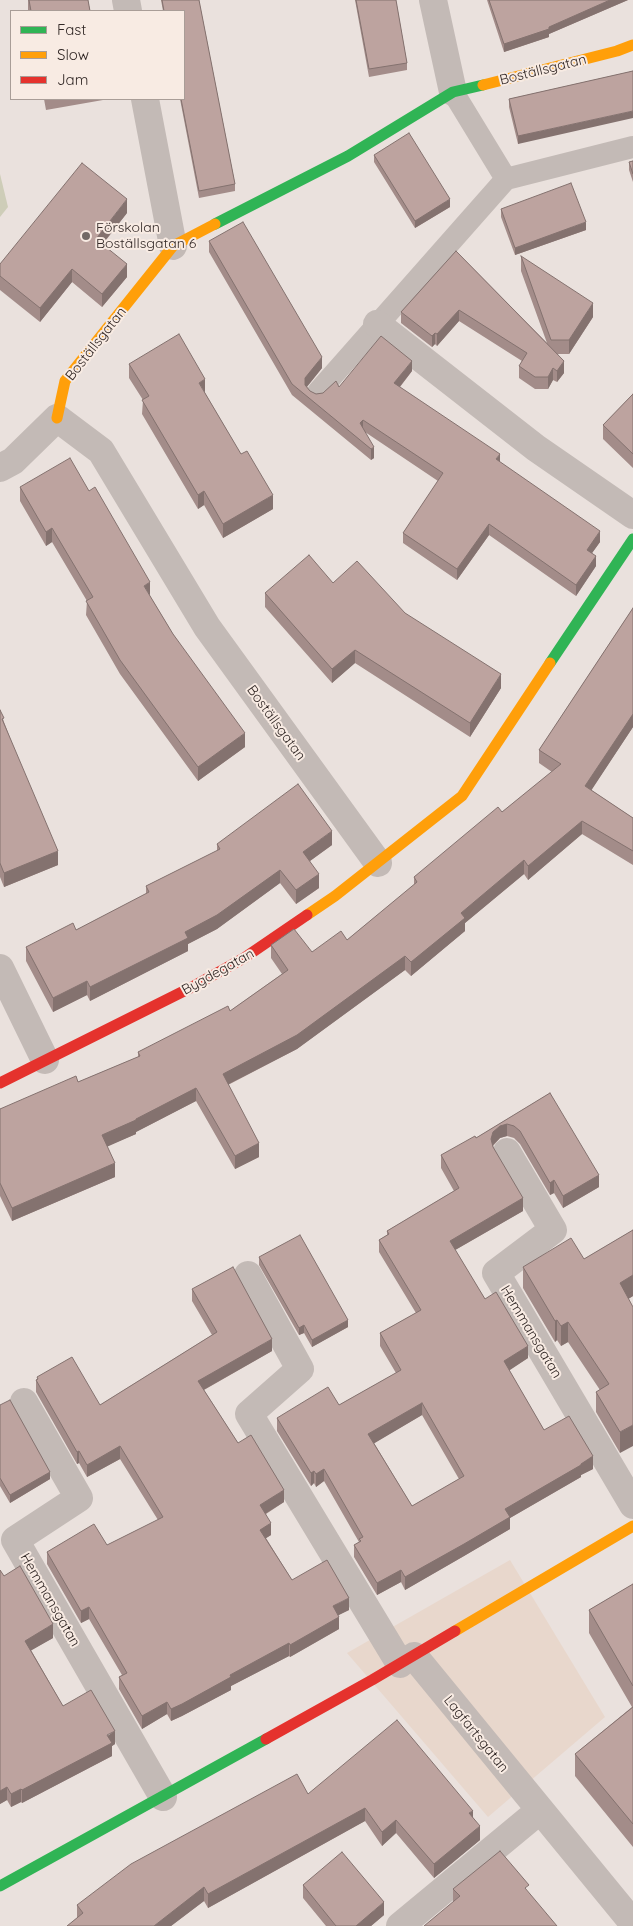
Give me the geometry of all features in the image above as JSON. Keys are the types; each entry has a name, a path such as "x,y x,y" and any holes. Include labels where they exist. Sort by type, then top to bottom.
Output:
{"street":[{"path":"433,0 453,92"},
{"name":"Boställsgatan","path":"378,864 207,627 102,452 57,418 65,382 173,246 255,202 348,156 453,92 617,51 633,45"},
{"path":"145,100 173,246"},
{"path":"378,324 536,448 633,515"},
{"path":"0,468 13,461 57,418"},
{"path":"378,864 462,796 633,539"},
{"name":"Bygdegatan","path":"0,1083 192,987 244,958 335,896 378,864"},
{"path":"0,968 45,1060"},
{"name":"Hemmansgatan","path":"507,1152 553,1230 496,1273 633,1505"},
{"path":"248,1275 300,1369 250,1414 407,1660"},
{"name":"Hemmansgatan","path":"24,1402 79,1498 15,1540 163,1797"},
{"path":"0,1886 407,1660 633,1526"},
{"name":"Lagfartsgatan","path":"407,1660 540,1811 633,1924"},
{"path":"400,1926 540,1811"}],"lane":[{"path":"453,92 506,179"},
{"path":"318,392 506,179 633,146"}],"green space":[{"path":"0,174 8,207 0,217"}],"shaded area":[{"path":"510,1560 605,1717 488,1817 347,1653"}],"building":[{"path":"29,0 88,0 90,10 31,10"},
{"path":"162,0 199,0 235,184 199,191 181,100 185,100 185,10 164,10"},
{"path":"356,0 396,0 407,63 369,69"},
{"path":"489,0 610,0 549,27 549,29 504,44"},
{"path":"633,71 633,111 518,136 509,99"},
{"path":"409,133 450,199 415,221 374,155"},
{"path":"633,161 633,174 629,162"},
{"path":"82,163 127,199 96,239 127,264 102,294 72,269 40,308 0,276 0,264"},
{"path":"571,183 586,222 515,248 501,209"},
{"path":"243,222 322,357 305,378 305,385 310,391 316,394 323,393 336,381 339,387 381,336 412,361 394,383 500,454 496,459 600,531 587,550 596,556 576,585 489,524 457,569 403,533 443,473 363,420 360,423 374,447 371,449 292,384 209,241"},
{"path":"456,251 564,361 557,371 553,368 548,377 535,377 519,366 527,353 459,310 437,334 435,333 432,336 401,312"},
{"path":"521,256 593,303 569,340 551,340"},
{"path":"179,334 205,379 199,383 241,454 247,451 273,495 223,524 204,491 198,495 142,400 149,396 129,364"},
{"path":"633,394 633,454 603,425"},
{"path":"70,458 89,491 95,487 150,582 144,586 173,634 245,733 198,767 120,660 86,601 93,597 52,528 46,532 20,487"},
{"path":"309,555 333,583 357,561 405,613 501,674 470,723 355,650 332,669 265,593"},
{"path":"633,608 633,714 585,786 633,818 633,851 582,821 528,866 524,860 461,913 465,918 411,962 405,956 297,1035 223,1074 259,1143 235,1156 196,1088 136,1120 102,1135 115,1163 12,1208 0,1183 0,1109 76,1076 78,1082 140,1056 138,1052 228,1006 230,1011 288,970 271,945 294,929 312,952 341,931 347,940 417,882 414,877 498,807 502,812 561,764 539,750"},
{"path":"0,710 4,718 2,719 58,851 4,873 0,863"},
{"path":"298,784 332,831 303,852 319,874 296,890 280,870 217,915 185,932 188,938 90,987 87,981 53,998 26,947 73,923 76,930 149,892 146,886 220,849 217,844"},
{"path":"550,1093 599,1175 563,1196 554,1180 550,1183 520,1131 514,1126 507,1124 500,1126 493,1132 491,1139 493,1147 523,1198 450,1241 485,1299 496,1292 528,1346 504,1361 544,1430 569,1416 593,1456 581,1465 505,1509 510,1517 405,1577 401,1570 377,1583 354,1545 361,1541 359,1539 363,1537 324,1469 316,1474 314,1471 311,1473 277,1418 328,1387 339,1405 401,1370 380,1333 421,1310 379,1240 389,1234 387,1231 459,1188 441,1155 475,1136 476,1138","holes":["422,1403 464,1476 412,1506 368,1434"]},
{"path":"633,1230 633,1275 620,1283 633,1307 633,1425 620,1432 596,1392 609,1384 568,1322 561,1326 557,1320 555,1321 523,1267 571,1238 584,1259"},
{"path":"300,1235 348,1320 312,1340 304,1325 299,1328 259,1257"},
{"path":"233,1267 272,1339 198,1381 238,1443 251,1435 284,1490 260,1505 271,1523 260,1530 292,1580 327,1560 349,1598 333,1606 339,1617 290,1645 289,1643 230,1675 231,1677 182,1704 171,1709 167,1702 142,1716 119,1677 127,1673 89,1607 81,1611 47,1552 94,1524 107,1545 163,1517 120,1446 87,1465 79,1451 77,1452 36,1380 38,1379 37,1377 72,1357 100,1405 217,1332 192,1289"},
{"path":"10,1400 50,1472 10,1495 0,1478 0,1405"},
{"path":"20,1566 53,1624 25,1641 63,1706 91,1690 115,1731 107,1735 112,1743 11,1794 7,1787 0,1791 0,1570 4,1576"},
{"path":"633,1584 633,1686 589,1610"},
{"path":"633,1707 633,1824 575,1754"},
{"path":"397,1720 473,1811 469,1813 480,1826 434,1864 396,1820 382,1832 365,1808 208,1894 204,1887 154,1926 67,1926 83,1913 77,1905 131,1864 297,1774 308,1794"},
{"path":"500,1851 529,1885 525,1888 557,1926 424,1926 460,1896 453,1889"},
{"path":"342,1852 384,1902 356,1926 336,1926 303,1885"}],"traffic: fast":[{"path":"215,224 348,156 453,92 483,85"},
{"path":"550,663 633,539"},
{"path":"0,1886 266,1739"}],"traffic: slow":[{"path":"483,85 617,51 633,45"},
{"path":"57,418 65,381 173,246 215,224"},
{"path":"307,915 335,896 462,796 550,663"},
{"path":"455,1631 633,1526"}],"traffic: jam":[{"path":"0,1083 192,987 244,958 307,915"},
{"path":"266,1739 455,1631"}],"place":[{"name":"Förskolan Boställsgatan 6","path":"86,236"}]}
